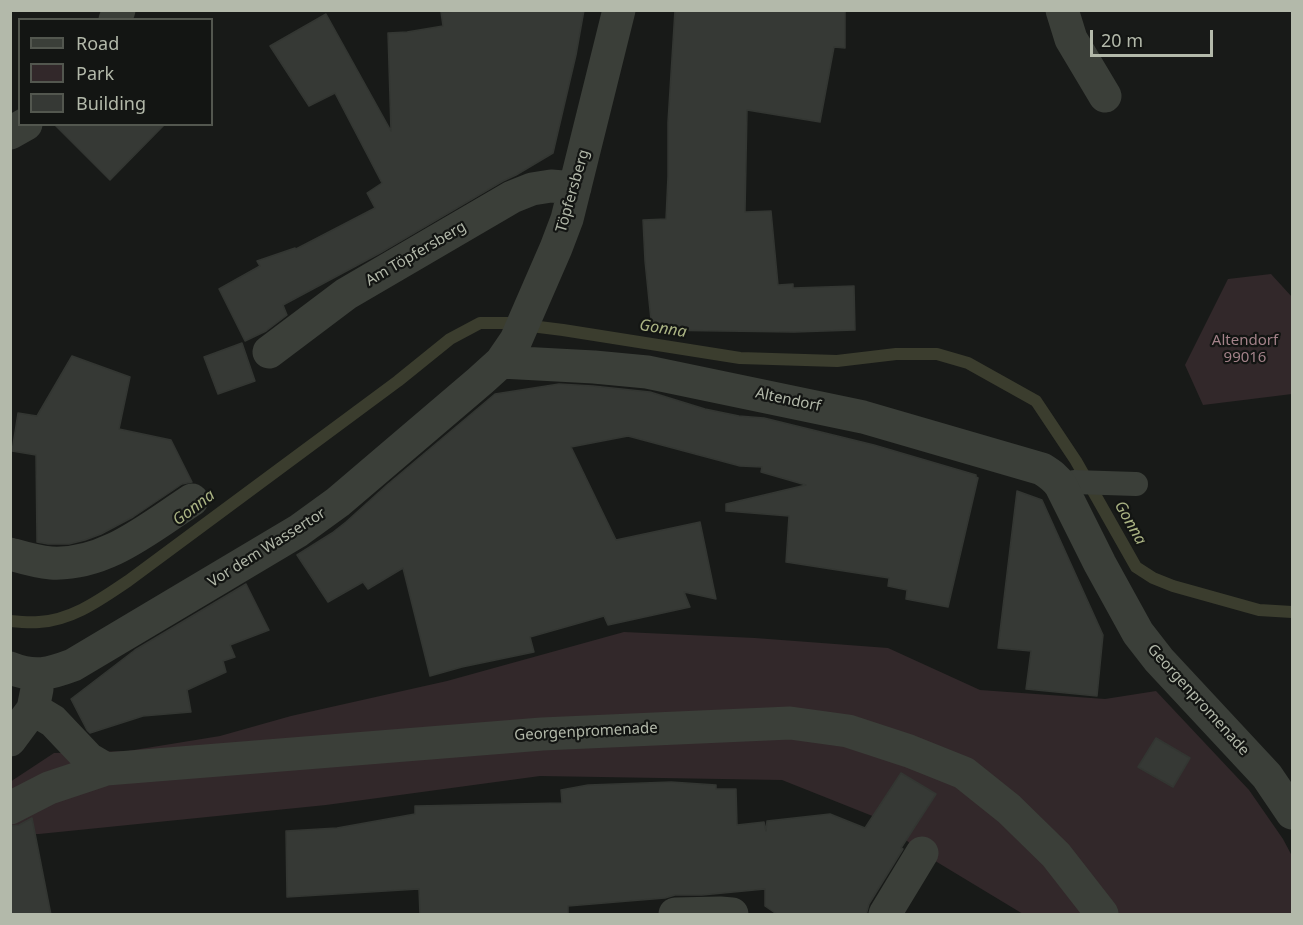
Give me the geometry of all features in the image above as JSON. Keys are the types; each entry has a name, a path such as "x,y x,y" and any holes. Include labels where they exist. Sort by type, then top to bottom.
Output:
{"street":[{"name":"Töpfersberg","path":"509,351 536,297 567,219 619,10"},
{"path":"1062,10 1071,39 1105,96"},
{"name":"Am Töpfersberg","path":"269,352 346,294 512,197 532,189 551,186 575,188"},
{"name":"Altendorf","path":"509,351 594,367 647,372 863,417 1042,469 1068,484"},
{"name":"Vor dem Wassertor","path":"24,672 54,672 73,665 298,531 338,502 480,381 509,351"},
{"name":"Georgenpromenade","path":"1068,484 1100,564 1138,633 1159,660 1267,776 1293,813"},
{"path":"10,554 34,561 53,563 99,556 122,545 192,500"},
{"path":"10,740 33,709 36,699 24,672"},
{"path":"33,709 53,721 89,759 106,769"},
{"name":"Georgenpromenade","path":"10,808 49,788 106,769 542,734 790,723 848,731 909,751 964,773 1009,809 1056,855 1102,915"},
{"path":"885,915 921,853"},
{"path":"675,915 720,913 732,915"}],"lane":[{"path":"1068,484 1136,484"}],"green space":[{"name":"Altendorf 99016","path":"1271,274 1292,297 1292,394 1203,405 1185,365 1228,279"},
{"path":"624,632 755,638 888,648 980,690 1105,699 1156,691 1249,790 1283,839 1292,856 1292,914 1023,914 922,853 880,819 782,780 540,776 326,805 11,835 10,782 54,753 128,751 220,736 291,716 447,681"}],"building":[{"path":"584,10 553,153 380,253 283,305 287,315 266,331 245,341 219,289 260,266 257,261 296,249 375,208 367,193 382,183 335,93 309,106 270,46 326,14 391,131 388,33 443,26 441,12"},
{"path":"675,10 845,10 845,48 834,47 820,122 747,110 745,212 771,211 778,285 793,284 793,288 854,286 855,330 794,332 652,330 643,220 666,219 668,122"},
{"path":"56,126 163,126 110,180"},
{"path":"242,343 255,381 218,394 204,357"},
{"path":"72,356 130,377 119,429 171,440 192,482 182,484 133,517 101,534 69,544 48,544 37,542 36,455 12,451 18,413 37,416"},
{"path":"559,384 650,392 705,409 764,418 874,445 976,475 978,478 948,607 906,599 907,590 888,586 889,578 786,562 789,516 726,511 726,504 806,485 761,472 762,467 740,466 628,436 571,447 616,540 700,522 716,599 684,592 690,607 608,625 604,616 530,637 534,652 430,676 403,568 368,589 363,582 328,602 297,555 346,522 495,394"},
{"path":"1017,491 1042,500 1103,635 1097,696 1026,689 1031,651 998,648"},
{"path":"246,584 269,630 230,645 235,657 223,661 226,672 187,690 191,712 143,716 90,733 87,730 71,699 135,650"},
{"path":"1156,738 1190,758 1173,787 1138,767"},
{"path":"901,773 936,794 901,848 903,849 869,904 866,915 778,915 765,906 765,889 568,906 568,915 420,915 419,889 287,897 286,831 337,828 415,814 415,806 562,803 561,790 588,785 671,782 716,785 716,789 736,789 737,825 764,822 766,831 767,821 830,814 865,828"},
{"path":"32,818 51,915 10,915 10,826 19,825"}],"waterway":[{"name":"Gonna","path":"10,621 36,622 63,617 86,608 107,595 398,381 450,339 480,323 507,323 563,330 740,358 837,361 896,354 937,354 968,363 1036,401 1076,461 1136,567 1153,578 1173,586 1259,610 1292,612"}]}
